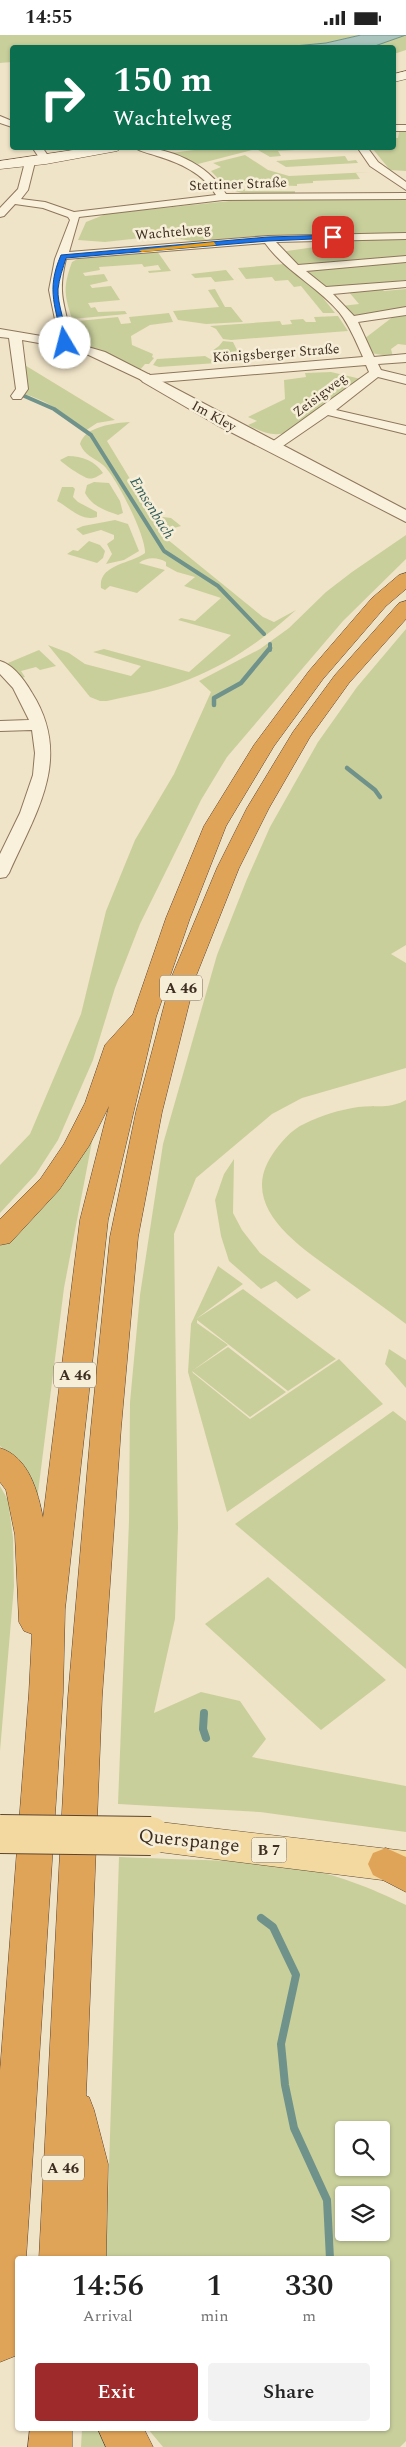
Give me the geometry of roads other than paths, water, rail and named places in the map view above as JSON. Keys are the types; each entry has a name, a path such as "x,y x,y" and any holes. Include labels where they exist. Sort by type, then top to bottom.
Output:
{"highway":[{"name":"A 46","path":"0,2341 41,1739 46,1693 50,1599 94,1220 144,1017 178,918 215,826 264,745 316,675 380,602 406,579"},
{"name":"A 46","path":"59,2256 85,1697 106,1428 124,1237 149,1112 184,976 228,868 258,809 300,736 337,686 406,607"},
{"path":"0,1236 50,1184 76,1146 98,1103 117,1045 144,1017"},
{"path":"0,1459 21,1487 31,1535 41,1739"},
{"path":"68,2076 88,2164 86,2256"},
{"path":"50,2447 51,2431"},
{"path":"120,2431 131,2447"}],"main road":[{"path":"0,165 30,163 101,150"},
{"name":"Querspange","path":"0,1833 151,1835 399,1869"}],"street":[{"path":"40,150 46,160"},
{"path":"147,150 195,168 218,186 223,197"},
{"path":"364,150 374,165 406,187"},
{"path":"0,214 23,190 30,163"},
{"name":"Stettiner Straße","path":"73,215 223,197 406,196"},
{"path":"14,201 45,205 73,215 75,220 55,287 55,299 62,321 65,343"},
{"name":"Wachtelweg","path":"63,256 268,239 406,236"},
{"path":"268,239 276,253 324,291 351,319 373,367 406,380"},
{"path":"295,269 406,259"},
{"path":"324,291 406,284"},
{"path":"351,319 406,311"},
{"name":"Im Kley","path":"0,333 65,343 101,355 406,517"},
{"path":"15,335 22,389 17,396"},
{"name":"Königsberger Straße","path":"148,379 242,369 373,367 406,358"},
{"name":"Zeisigweg","path":"272,447 326,411 373,367"},
{"path":"326,411 406,430"},
{"path":"0,666 20,686 30,702 38,725 43,755 41,775 33,799 8,835 0,873"},
{"path":"0,726 38,725"}],"water":[{"path":"361,35 406,35 378,45 305,45 326,43"}],"waterway":[{"name":"Emsenbach","path":"22,395 54,409 91,435 164,551 218,586 264,634"},
{"name":"Emsenbach","path":"214,705 214,698 241,683 270,648"},
{"name":"Emsenbach","path":"347,768 375,790 380,797"},
{"name":"Emsenbach","path":"204,1713 203,1729 206,1738"},
{"name":"Emsenbach","path":"261,1918 273,1927 296,1975 281,2044 285,2085 294,2128 327,2200 330,2256"}]}
